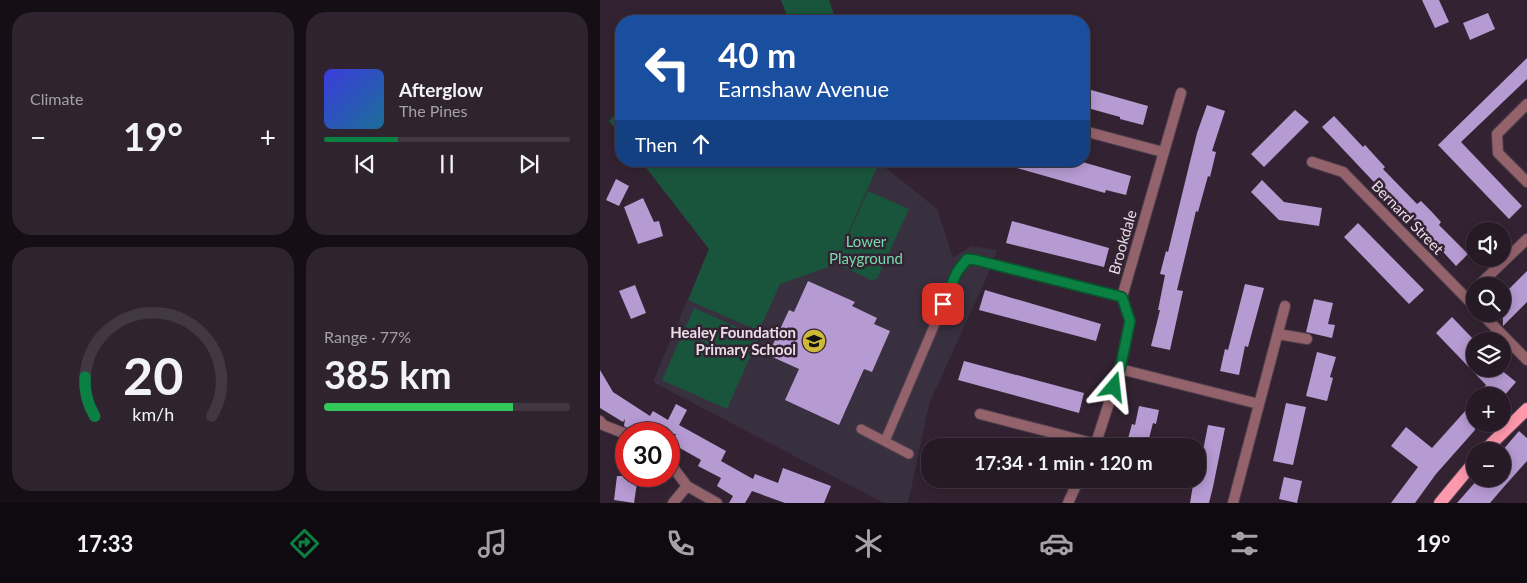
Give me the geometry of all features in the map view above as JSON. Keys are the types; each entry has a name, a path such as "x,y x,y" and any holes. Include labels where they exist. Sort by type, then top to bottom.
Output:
{"main road":[{"path":"1493,442 1527,409"},
{"path":"1440,503 1466,472"}],"street":[{"name":"Brookdale","path":"1097,438 1120,369 1130,321 1122,297 1181,93"},
{"path":"1527,104 1497,134 1498,153 1527,182"},
{"path":"1090,133 1163,152"},
{"name":"Bernard Street","path":"1312,162 1343,172 1466,298"},
{"path":"1487,277 1527,239"},
{"path":"996,265 1122,297"},
{"path":"1233,503 1285,306"},
{"path":"1490,322 1527,360"},
{"path":"1278,334 1306,339"},
{"path":"1120,369 1259,404"},
{"name":"Brookdale","path":"980,414 1069,438"},
{"path":"600,421 603,425 615,430"},
{"path":"680,477 687,486 717,503"},
{"path":"673,503 687,486"},
{"path":"1068,503 1075,488"}],"lane":[{"path":"885,442 957,272 967,259 996,265"},
{"path":"861,429 909,454"}],"shaded area":[{"name":"Healey Foundation Primary School","path":"646,167 884,167 937,209 953,258 971,246 997,250 989,272 929,404 908,503 884,503 653,382 709,249"}],"green space":[{"path":"781,0 829,0 834,15 787,15"},
{"path":"615,114 615,128 609,121"},
{"path":"646,167 877,167 834,265 780,284 759,331 688,300 709,249"},
{"name":"Lower Playground","path":"868,191 909,209 877,279 871,280 836,263"},
{"path":"694,308 759,337 727,409 662,380"}],"building":[{"path":"1422,0 1439,0 1449,22 1435,28"},
{"path":"1488,13 1495,29 1470,40 1463,23"},
{"path":"1527,58 1527,79 1461,142 1522,206 1509,219 1438,145"},
{"path":"1090,90 1148,106 1143,125 1120,119 1120,117 1090,109"},
{"path":"1207,105 1225,111 1212,151 1216,152 1210,177 1208,176 1198,212 1196,211 1177,290 1183,291 1170,350 1151,346 1160,310 1158,310 1165,275 1160,274 1166,251 1168,252 1197,133"},
{"path":"1295,110 1309,122 1264,167 1251,154"},
{"path":"1334,116 1363,147 1365,145 1385,167 1383,169 1417,204 1421,201 1431,211 1441,222 1439,225 1466,252 1466,256 1456,266 1403,208 1401,210 1322,127"},
{"path":"1090,164 1131,176 1126,195 1106,190 1105,193 1013,167 1090,167"},
{"path":"616,179 629,186 619,206 606,200"},
{"path":"1262,180 1284,202 1322,208 1319,226 1279,220 1251,192"},
{"path":"643,198 654,222 659,221 663,236 638,244 624,207"},
{"path":"1012,221 1109,248 1104,267 1006,243"},
{"path":"1358,223 1424,290 1409,304 1344,237"},
{"path":"1527,271 1527,302 1511,318 1511,287"},
{"path":"808,281 855,302 852,306 877,318 874,324 890,331 872,372 864,369 839,425 785,400 799,369 768,355 789,310 794,312"},
{"path":"1245,284 1264,288 1248,347 1245,346 1239,375 1220,371 1225,349 1228,350"},
{"path":"635,285 646,313 631,319 619,291"},
{"path":"985,290 1101,324 1096,341 979,310"},
{"path":"1314,299 1333,303 1328,324 1335,325 1332,338 1306,332"},
{"path":"1452,317 1466,332 1466,364 1436,333"},
{"path":"1317,352 1336,357 1330,377 1333,378 1327,401 1306,396"},
{"path":"964,361 1084,393 1079,413 958,380"},
{"path":"600,370 613,392 650,416 653,411 668,420 676,404 687,410 680,423 625,422 625,419 623,422 600,408"},
{"path":"1478,377 1510,377 1516,382 1511,388 1484,387 1486,385"},
{"path":"1286,403 1306,407 1293,465 1273,461"},
{"path":"1139,406 1159,410 1156,424 1153,423 1149,438 1128,438 1132,424 1135,425"},
{"path":"1466,410 1466,432 1473,432 1436,474 1415,503 1391,503 1418,467 1391,446 1406,427 1432,448"},
{"path":"1208,425 1225,428 1209,503 1190,503 1192,488 1206,488 1205,438"},
{"path":"680,426 726,451 721,461 753,479 755,474 778,483 783,468 831,486 824,503 785,503 752,491 745,503 729,503 733,496 717,486 721,478 698,466 701,460 680,448"},
{"path":"1519,431 1527,438 1527,461 1511,479 1511,442"},
{"path":"1284,477 1302,481 1297,503 1279,499"},
{"path":"616,487 636,487 634,503 614,500"},
{"path":"1471,487 1504,487 1490,503 1457,503"}],"place":[{"name":"Healey Foundation Primary School","path":"814,341"}],"route":[{"path":"943,304 957,272 967,259 1122,297 1130,321 1120,369 1114,387"}]}
